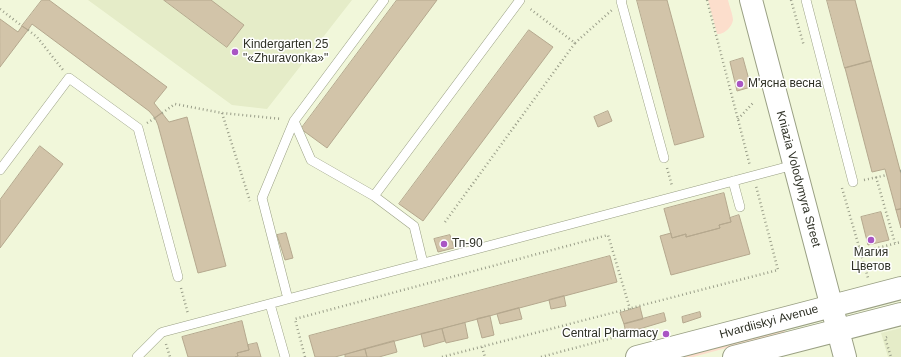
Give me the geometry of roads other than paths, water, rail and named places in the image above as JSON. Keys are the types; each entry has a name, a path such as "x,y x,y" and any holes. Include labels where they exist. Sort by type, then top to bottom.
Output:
{"main road":[{"name":"Kniazia Volodymyra Street","path":"751,0 845,357"},
{"name":"Hvardiiskyi Avenue","path":"637,357 901,288"},
{"name":"Hvardiiskyi Avenue","path":"734,357 901,314"}],"lane":[{"path":"288,299 262,198 294,121 384,0"},
{"path":"621,0 664,158"},
{"path":"806,0 854,182"},
{"path":"374,196 520,1"},
{"path":"0,170 69,78 138,128 178,277"},
{"path":"294,121 311,160 374,196 414,226 423,263"},
{"path":"137,357 161,333 794,165"},
{"path":"733,181 740,207"},
{"path":"270,304 285,357"}],"place":[{"name":"Kindergarten 25 \"«Zhuravonka»\"","path":"235,52"},
{"name":"М'ясна весна","path":"740,84"},
{"name":"Магия Цветов","path":"871,240"},
{"name":"Тп-90","path":"444,244"},
{"name":"Central Pharmacy","path":"666,334"}]}
